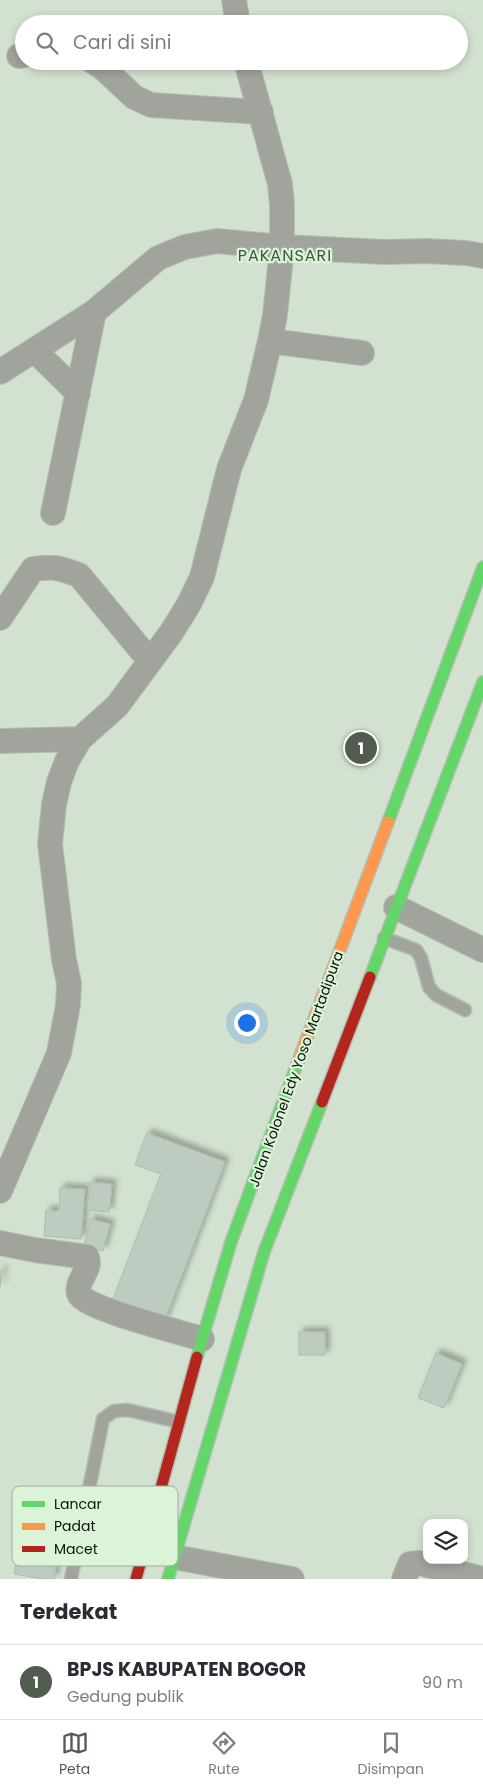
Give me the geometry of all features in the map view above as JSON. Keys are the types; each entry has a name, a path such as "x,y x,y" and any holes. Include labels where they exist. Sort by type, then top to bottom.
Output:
{"main road":[{"name":"Jalan Kolonel Edy Yoso Martadipura","path":"161,1486 231,1242 483,567"},
{"path":"178,1544 264,1252 483,682"},
{"name":"Jalan Kolonel Edy Yoso Martadipura","path":"136,1579 140,1566"}],"street":[{"path":"234,0 236,15"},
{"path":"104,70 134,96 151,105 261,112"},
{"path":"0,1191 59,1053 68,1006 69,983 64,960 50,844 54,804 59,782 67,761 80,739 117,706 171,633 189,604 202,576 228,469 256,400 270,341 275,314 282,247 282,205 280,184 249,70"},
{"path":"0,372 94,312 158,258 185,247 217,241 282,247 385,252 436,252 483,256"},
{"path":"53,513 94,312"},
{"path":"270,341 362,353"},
{"path":"35,351 78,393"},
{"path":"0,618 33,569 50,566 66,570 79,575 150,661"},
{"path":"0,740 80,739"},
{"path":"396,907 483,950"},
{"path":"0,1242 35,1250 87,1257 89,1266 79,1285 78,1291 82,1299 104,1310 202,1339"},
{"path":"404,1579 410,1564 419,1563 483,1579"},
{"path":"171,1568 292,1579"}],"lane":[{"path":"384,938 416,950 421,958 429,987 436,995 465,1010"},
{"path":"90,1486 103,1419 114,1411 128,1410 179,1422"},
{"path":"71,1579 74,1566"}],"building":[{"path":"147,1133 225,1162 164,1322 112,1302 161,1174 135,1165"},
{"path":"90,1182 112,1184 109,1212 87,1210"},
{"path":"60,1188 85,1189 81,1239 44,1236 46,1210 59,1211"},
{"path":"90,1219 110,1224 103,1251 84,1247"},
{"path":"0,1270 3,1270 0,1287"},
{"path":"299,1332 325,1332 325,1355 299,1355"},
{"path":"436,1353 462,1364 444,1408 418,1398"},
{"path":"16,1566 56,1566 54,1579 14,1574"}],"traffic: fast":[{"path":"388,822 483,567"},
{"path":"370,977 483,682"},
{"path":"197,1357 231,1242 299,1059"},
{"path":"178,1545 264,1252 322,1102"},
{"path":"168,1579 172,1566"}],"traffic: slow":[{"path":"299,1059 388,822"}],"traffic: jam":[{"path":"322,1102 370,977"},
{"path":"162,1486 197,1357"},
{"path":"136,1579 140,1566"}],"place":[{"name":"BPJS KABUPATEN BOGOR","path":"361,748"}],"district":[{"name":"PAKANSARI","path":"285,255"}]}
